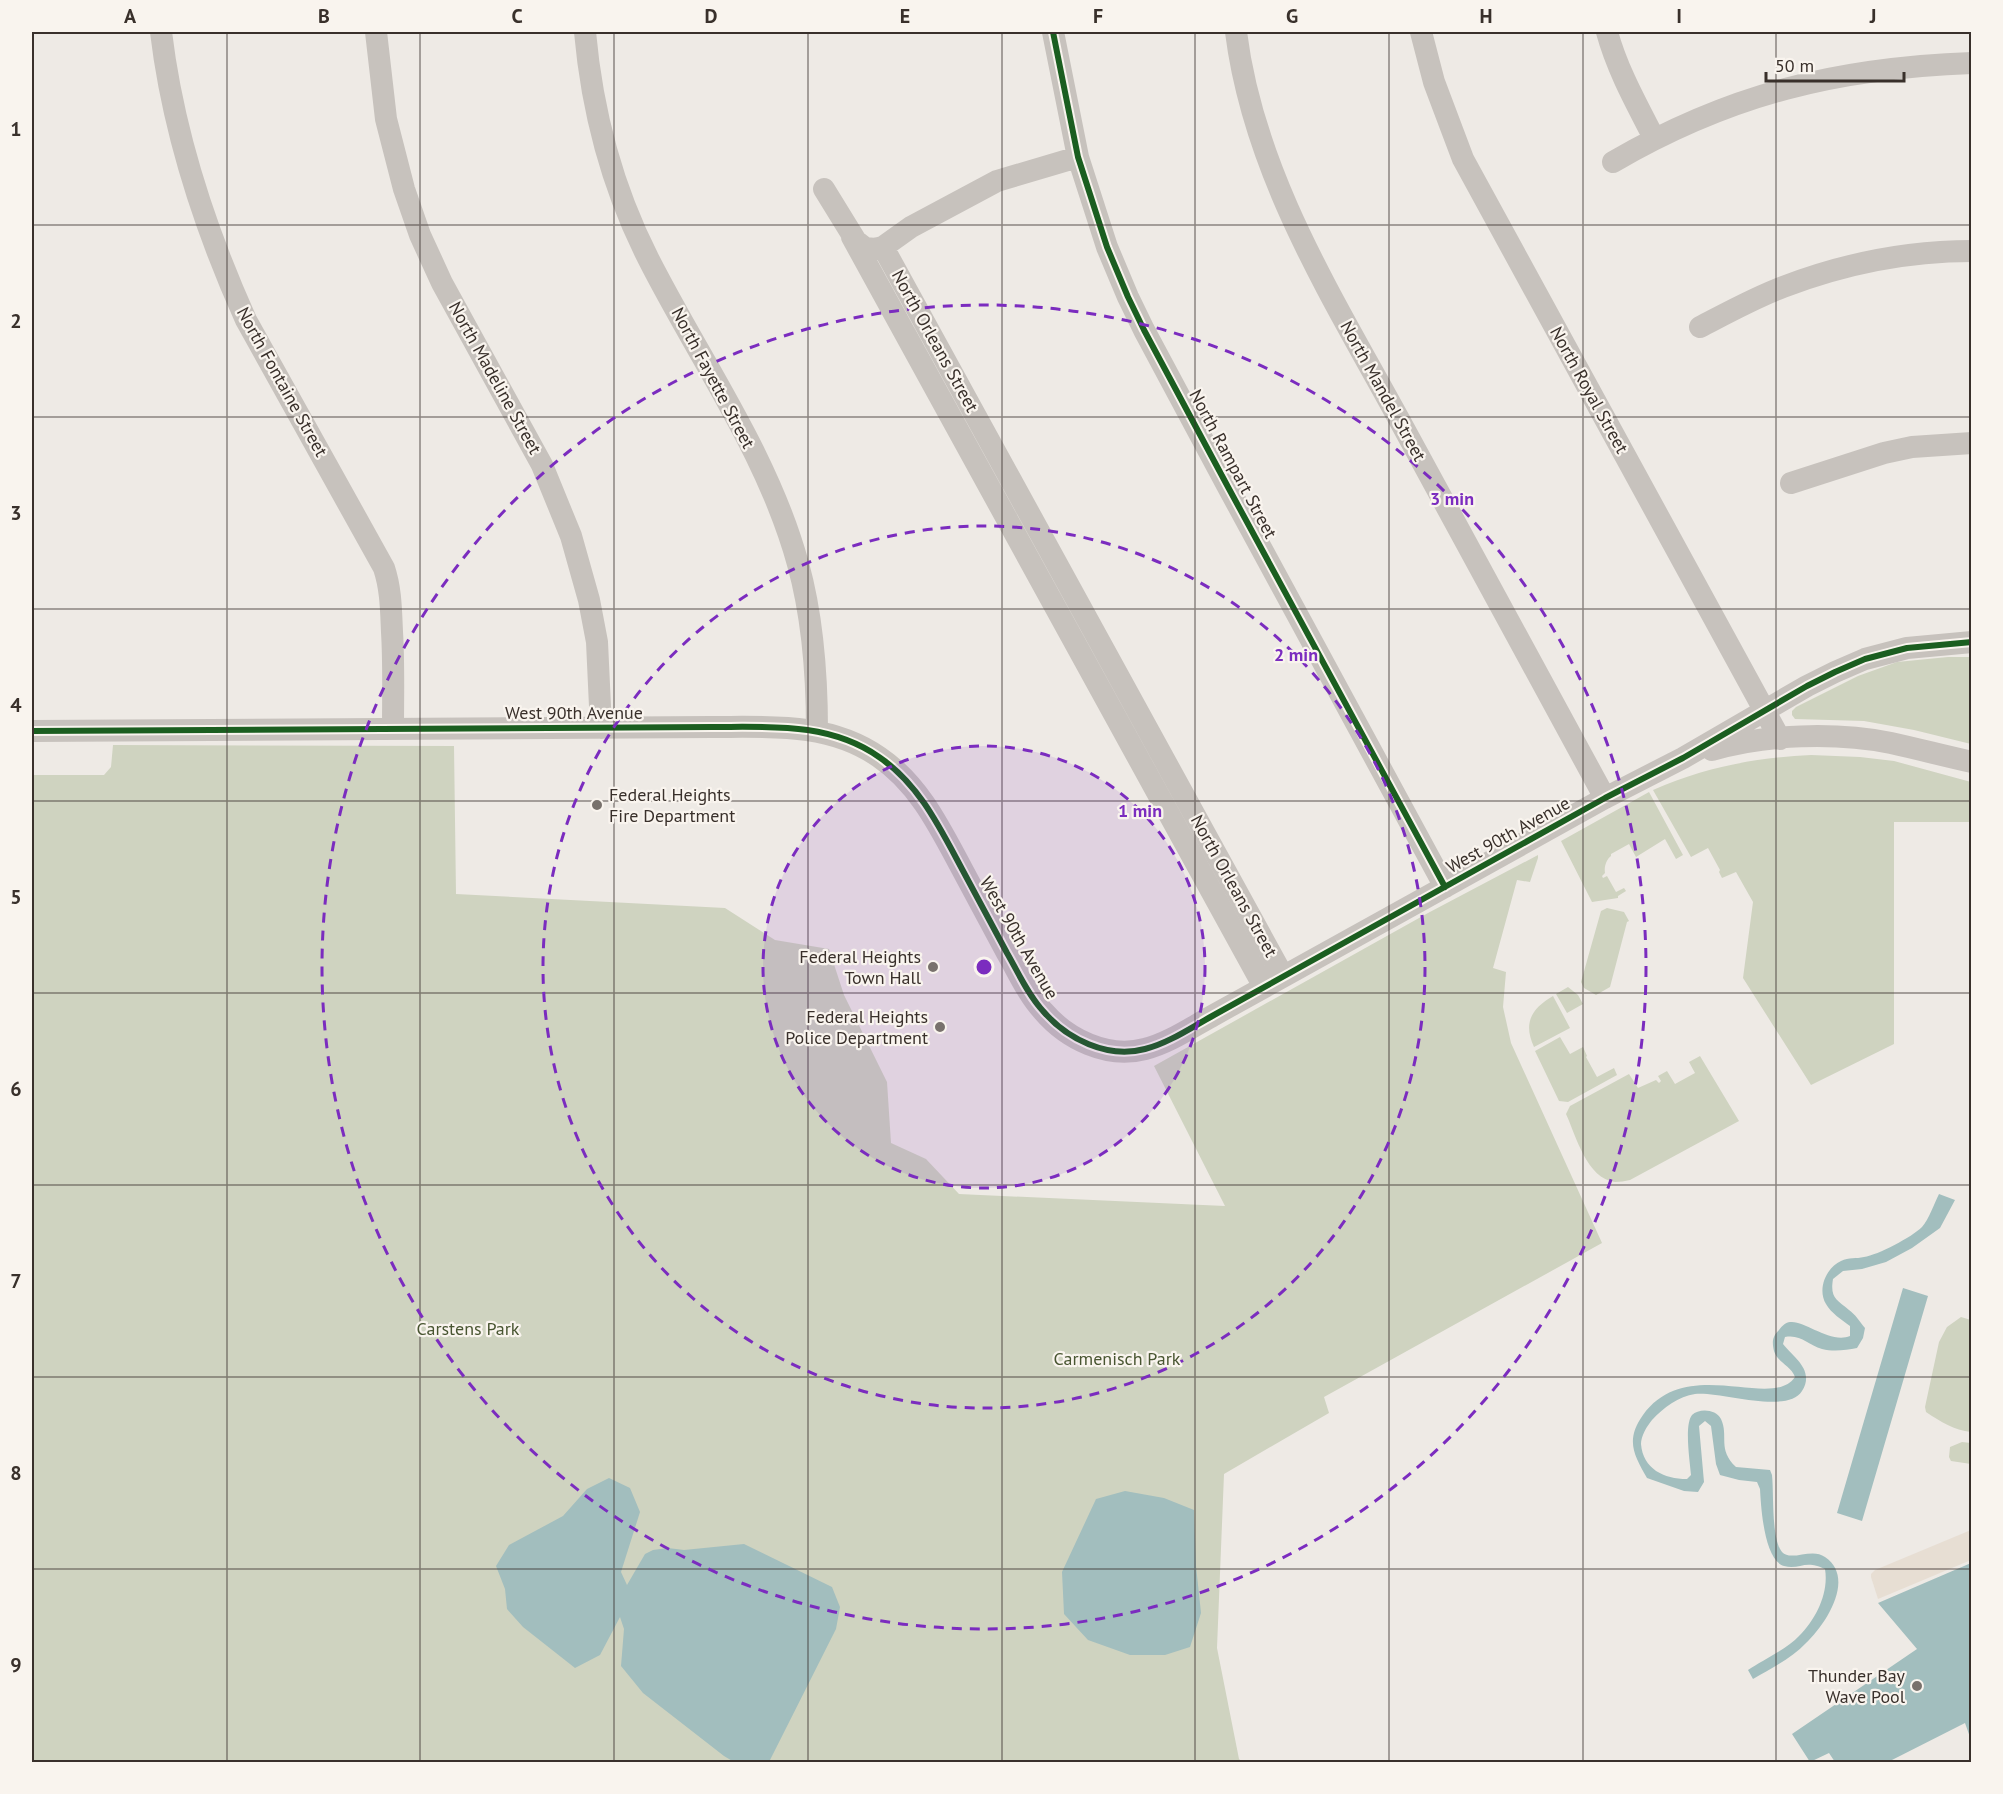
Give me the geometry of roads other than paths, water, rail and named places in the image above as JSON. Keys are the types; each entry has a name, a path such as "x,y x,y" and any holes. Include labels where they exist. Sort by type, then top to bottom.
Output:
{"street":[{"name":"North Fontaine Street","path":"161,32 165,68 179,130 208,229 228,281 246,321 388,579 394,659 393,729"},
{"name":"North Madeline Street","path":"376,32 386,119 404,189 420,235 442,282 542,465 571,536 589,600 597,642 601,728"},
{"name":"North Fayette Street","path":"585,32 588,69 600,130 629,215 648,257 743,429 770,487 798,564 811,626 817,690 817,731"},
{"name":"North Rampart Street","path":"1053,32 1078,157 1107,247 1144,330 1445,887"},
{"name":"North Mandel Street","path":"1236,32 1247,93 1255,120 1293,223 1605,798"},
{"name":"North Royal Street","path":"1421,32 1434,82 1463,159 1780,738"},
{"path":"1607,32 1624,80 1654,138"},
{"path":"1613,162 1654,138 1740,102 1822,79 1882,69 1971,63"},
{"path":"852,237 865,248 883,247 911,227 997,181 1078,157"},
{"name":"North Orleans Street","path":"824,189 1096,681 1274,982"},
{"name":"North Orleans Street","path":"883,247 1116,670 1274,982"},
{"path":"1700,327 1783,287 1840,268 1904,255 1971,251"},
{"path":"1791,483 1903,449 1971,442"},
{"path":"984,477 1004,466"},
{"name":"West 90th Avenue","path":"32,732 777,727 817,731 856,744 878,756 900,773 918,793 1042,1010 1068,1033 1099,1048 1128,1052 1156,1046 1195,1026 1605,798 1683,758 1807,686 1865,659 1907,648 1971,642"},
{"path":"1096,681 1116,670"},
{"name":"West 90th Avenue","path":"1683,758 1730,746 1780,738 1824,737 1889,743 1971,762"}],"water":[{"path":"1939,1194 1955,1200 1940,1228 1912,1248 1886,1262 1862,1269 1843,1271 1833,1279 1833,1294 1865,1328 1863,1338 1857,1348 1826,1350 1800,1338 1785,1337 1783,1344 1802,1365 1806,1377 1802,1391 1794,1398 1768,1402 1706,1394 1689,1395 1661,1411 1650,1422 1643,1434 1641,1444 1650,1466 1663,1475 1687,1479 1691,1475 1688,1427 1692,1415 1699,1411 1715,1413 1723,1425 1727,1454 1736,1467 1770,1470 1776,1537 1782,1552 1791,1556 1820,1554 1834,1566 1838,1577 1838,1588 1835,1601 1822,1624 1794,1654 1753,1679 1748,1670 1788,1645 1811,1622 1823,1596 1825,1569 1812,1565 1790,1567 1777,1562 1765,1532 1760,1489 1757,1482 1720,1475 1716,1464 1711,1426 1705,1421 1699,1426 1704,1482 1698,1492 1684,1491 1647,1478 1633,1447 1637,1424 1661,1397 1682,1388 1704,1385 1768,1389 1784,1386 1795,1377 1776,1355 1773,1342 1774,1337 1787,1323 1803,1324 1834,1337 1850,1336 1850,1326 1831,1310 1823,1298 1824,1280 1827,1274 1841,1261 1878,1253 1917,1231 1927,1220"},
{"path":"1903,1288 1928,1296 1862,1521 1837,1513"},
{"path":"609,1478 630,1488 640,1512 621,1572 627,1585 645,1554 653,1550 668,1548 684,1550 744,1544 832,1587 840,1607 836,1629 769,1762 734,1762 643,1693 621,1666 624,1629 620,1617 600,1655 575,1668 523,1627 507,1609 505,1589 496,1566 509,1545 563,1516 587,1489"},
{"path":"1125,1491 1164,1498 1194,1510 1196,1566 1201,1613 1190,1647 1165,1655 1130,1655 1088,1640 1064,1614 1062,1572 1096,1499"},
{"name":"Thunder Bay Wave Pool","path":"1971,1563 1971,1740 1965,1723 1888,1762 1835,1762 1829,1753 1810,1762 1792,1734 1917,1649 1878,1603"}],"place":[{"name":"Federal Heights Fire Department","path":"597,805"},
{"name":"Federal Heights Town Hall","path":"933,967"},
{"name":"Federal Heights Police Department","path":"940,1027"},
{"name":"Thunder Bay Wave Pool","path":"1917,1686"}],"park label":[{"name":"Carstens Park","path":"468,1329"},
{"name":"Carmenisch Park","path":"1117,1359"}]}
